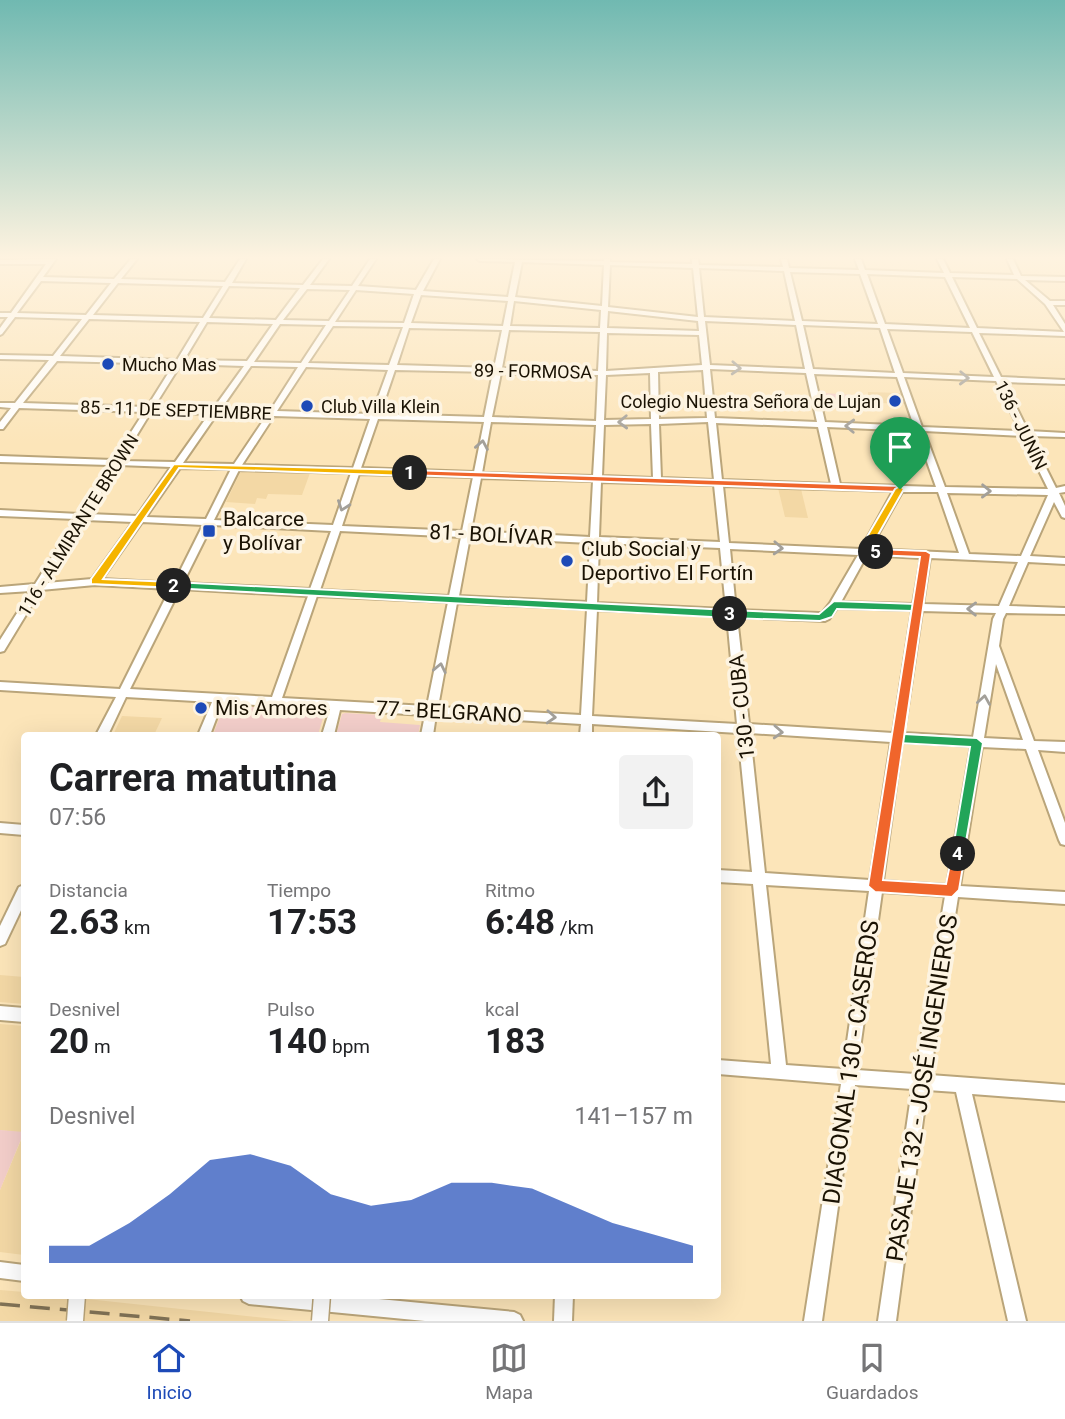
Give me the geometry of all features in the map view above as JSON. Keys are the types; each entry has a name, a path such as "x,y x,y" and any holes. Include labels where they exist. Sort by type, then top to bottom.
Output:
{"street":[{"path":"0,427 85,321"},
{"name":"116 - ALMIRANTE BROWN","path":"0,648 204,321"},
{"path":"228,321 702,333"},
{"path":"276,701 408,321"},
{"path":"428,732 507,321"},
{"path":"586,732 604,321"},
{"name":"130 - CUBA","path":"702,321 779,1072"},
{"path":"723,321 1065,332"},
{"path":"881,321 965,556"},
{"name":"136 - JUNÍN","path":"970,321 1065,515"},
{"path":"95,582 278,322"},
{"path":"104,732 236,468 331,323"},
{"path":"800,323 836,486"},
{"name":"89 - FORMOSA","path":"0,357 601,373 706,367 1065,382"},
{"path":"653,370 657,480"},
{"name":"85 - 11 DE SEPTIEMBRE","path":"0,405 599,423 711,420 1065,435"},
{"path":"0,459 900,489 1054,492 1065,489"},
{"path":"0,590 95,582 820,617 828,614 834,605 900,489"},
{"name":"PASAJE 132 - JOSÉ INGENIEROS","path":"887,1321 921,1082 1001,610 1054,492"},
{"name":"81 - BOLÍVAR","path":"0,513 1065,561"},
{"name":"DIAGONAL 130 - CASEROS","path":"813,1321 926,554"},
{"path":"834,605 1065,611"},
{"path":"994,647 1065,840"},
{"name":"77 - BELGRANO","path":"0,686 1065,747"},
{"path":"205,732 219,698"},
{"path":"329,732 337,706"},
{"path":"0,828 21,830"},
{"path":"721,876 1065,898"},
{"path":"0,940 21,897"},
{"path":"0,1013 21,1016"},
{"path":"721,1067 1065,1093"},
{"path":"961,1085 1017,1321"},
{"path":"0,1270 21,1273"},
{"path":"75,1321 77,1299"},
{"path":"320,1299 320,1321"},
{"path":"328,1299 514,1321"},
{"path":"563,1321 564,1299"}],"shaded area":[{"path":"868,392 900,393 904,404 857,402 855,395 868,395"},
{"path":"822,393 855,395 859,409 825,407"},
{"path":"240,473 310,473 302,495 268,494 266,499 257,498 255,504 226,502"},
{"path":"778,488 801,489 808,518 785,517"},
{"path":"224,705 325,711 319,732 214,732"},
{"path":"342,714 382,715 380,722 420,725 419,732 337,732"},
{"path":"122,716 162,718 155,732 114,732"},
{"path":"0,975 21,977 21,1004 0,1002"},
{"path":"0,1024 21,1026 21,1133 0,1130"},
{"path":"0,1130 21,1132 21,1139 0,1190"},
{"path":"21,1140 21,1255 0,1252 0,1190"},
{"path":"0,1290 21,1292 21,1299 87,1299 294,1321 0,1321"}],"railway":[{"path":"0,1304 190,1321"}],"place":[{"name":"Mucho Mas","path":"108,364"},
{"name":"Colegio Nuestra Señora de Lujan","path":"895,401"},
{"name":"Club Villa Klein","path":"307,406"},
{"name":"Balcarce y Bolívar","path":"209,531"},
{"name":"Club Social y Deportivo El Fortín","path":"567,561"},
{"name":"Mis Amores","path":"201,708"}],"route":[{"path":"900,489 177,466 95,582 820,617 825,617 834,605 917,608 898,738 977,743 952,890 875,886 917,608 926,554 863,552 900,489"}]}
